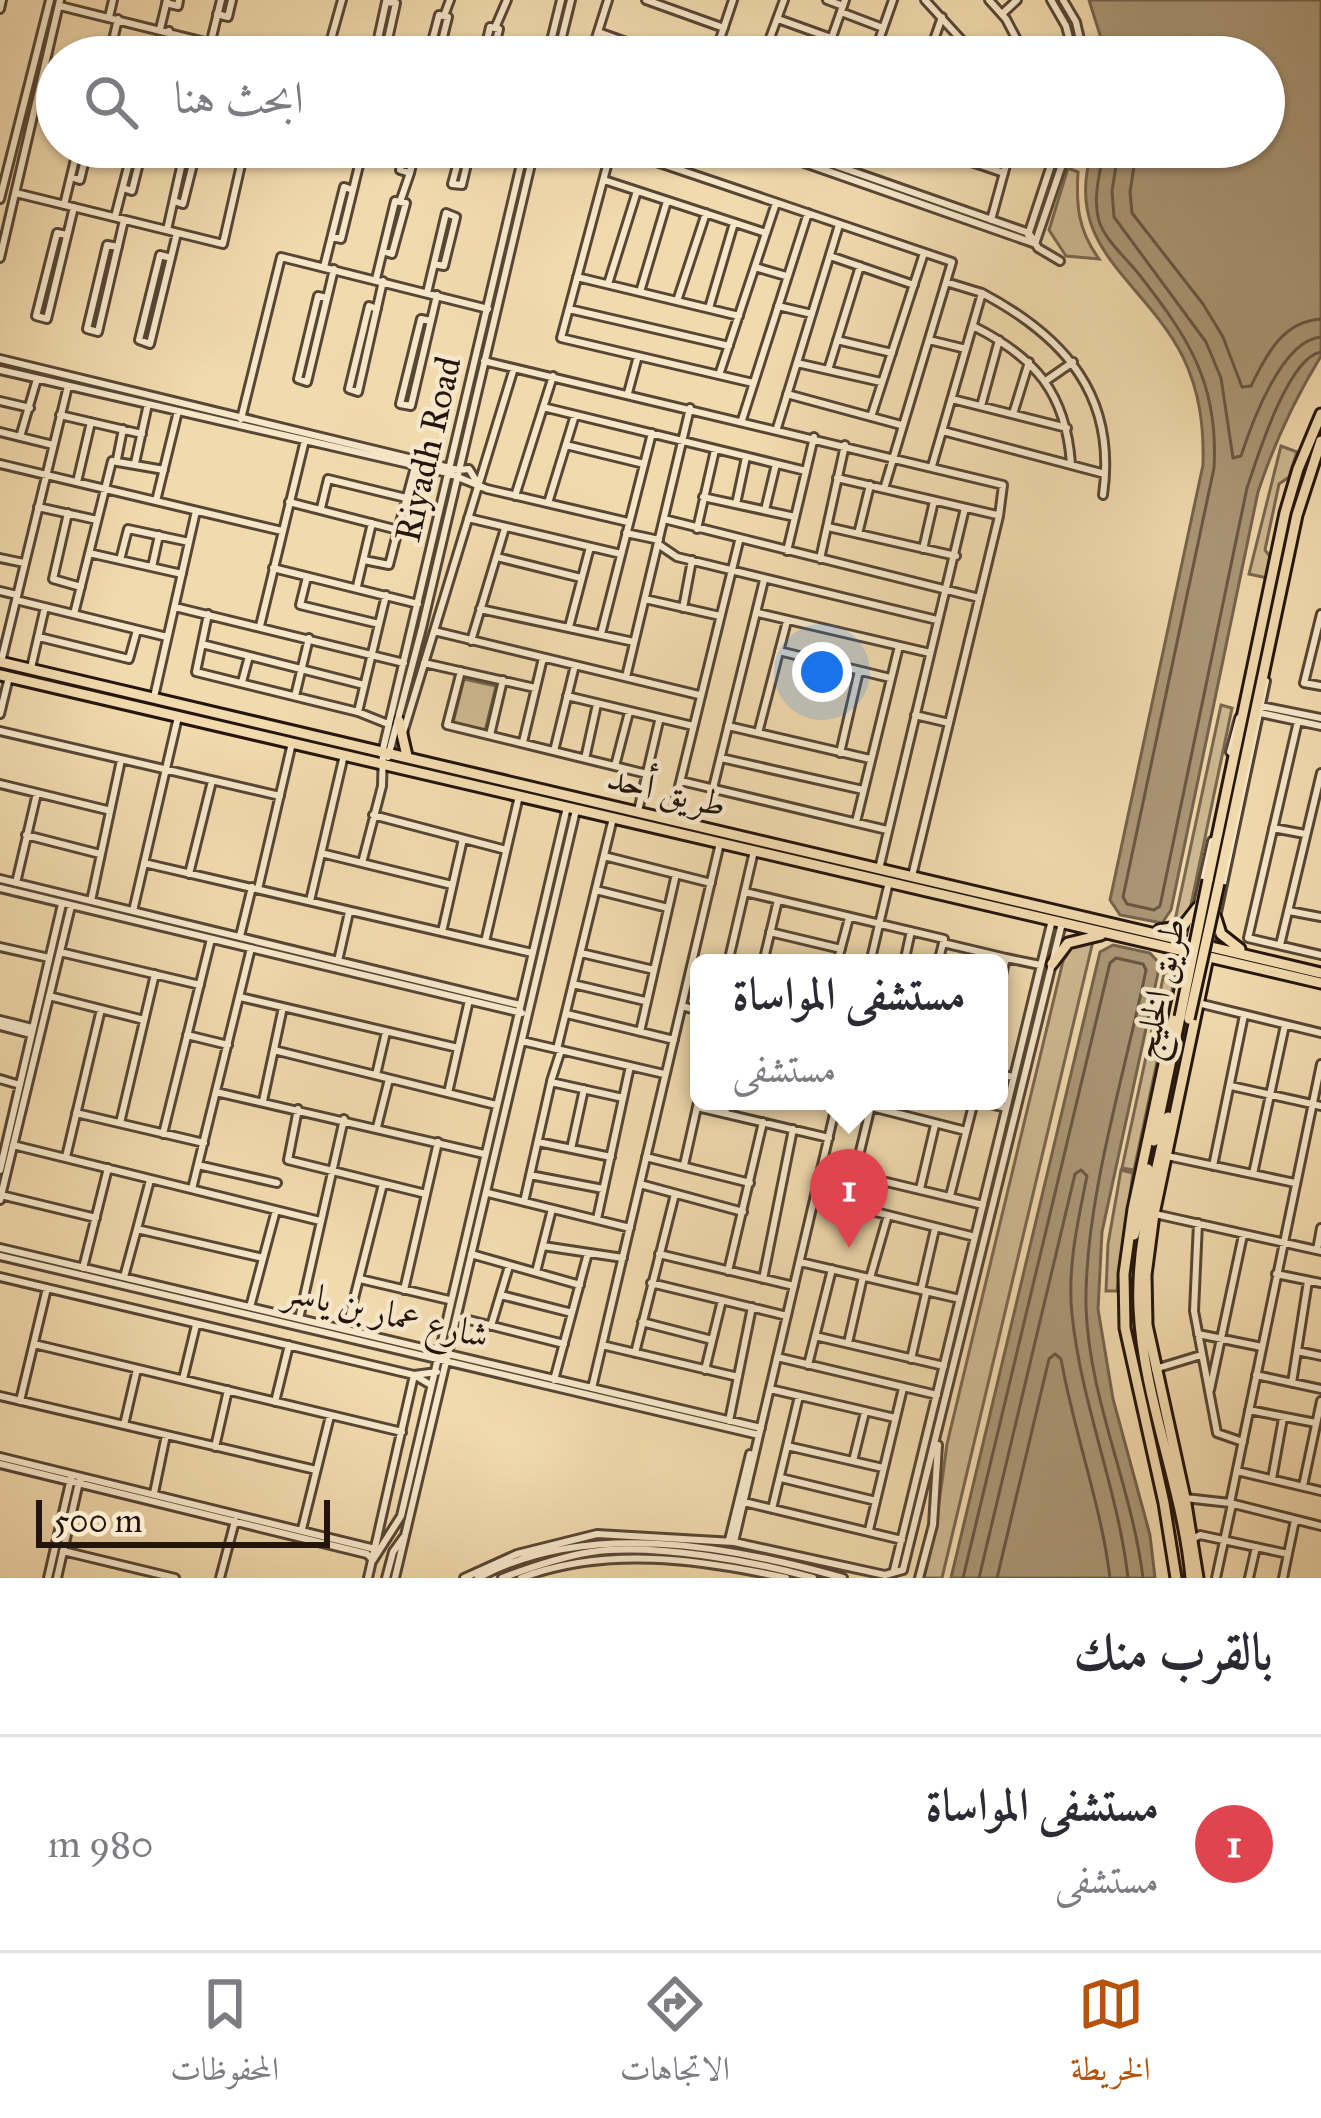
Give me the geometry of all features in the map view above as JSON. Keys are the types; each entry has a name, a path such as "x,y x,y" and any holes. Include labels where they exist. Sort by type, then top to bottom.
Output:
{"main road":[{"name":"طريق الخليج","path":"1214,882 1286,513 1321,414"},
{"name":"طريق الخليج","path":"1178,1578 1174,1528 1132,1334 1130,1273 1142,1198 1214,882 1308,478 1321,441"},
{"name":"طريق أحد","path":"0,662 1141,930 1209,952 1321,973"},
{"name":"طريق أحد","path":"4,676 1149,943 1189,947"},
{"path":"394,722 406,756"},
{"path":"1141,930 1183,926 1196,912"},
{"path":"1216,921 1228,941 1255,957"},
{"path":"1052,964 1064,946 1076,939 1113,934"},
{"path":"1149,943 1176,958 1182,979"},
{"path":"1178,1578 1124,1309 1127,1239 1189,947"},
{"path":"1194,1578 1147,1364 1139,1305 1143,1244 1209,952"},
{"name":"طريق أحد","path":"1209,952 1231,962 1321,983"},
{"path":"1200,992 1210,970 1231,962"},
{"path":"1182,979 1188,967 1196,965 1202,970 1200,992"},
{"name":"طريق الخليج","path":"1170,1127 1185,1018"},
{"path":"1164,1155 1146,1308 1193,1539 1194,1578"},
{"path":"1138,1183 1142,1198"},
{"path":"1167,1453 1178,1469"}],"street":[{"path":"0,9 2,0"},
{"path":"41,36 50,0"},
{"path":"111,36 113,0"},
{"path":"165,36 166,2 178,6 179,0"},
{"path":"212,36 221,0"},
{"path":"217,14 228,17 232,0"},
{"path":"332,36 342,0"},
{"path":"444,16 450,0"},
{"path":"495,28 507,0"},
{"path":"552,36 561,0"},
{"path":"562,36 571,0"},
{"path":"600,36 608,0"},
{"path":"682,13 686,0"},
{"path":"721,36 733,0"},
{"path":"771,36 784,0"},
{"path":"826,0 883,28"},
{"path":"880,36 893,0"},
{"path":"925,0 959,36"},
{"path":"989,0 1014,36"},
{"path":"1002,14 1017,0"},
{"path":"1051,0 1069,36"},
{"path":"1063,0 1079,36"},
{"path":"650,1 724,28"},
{"path":"379,36 386,2 397,2"},
{"path":"52,36 59,3 193,36"},
{"path":"832,36 842,6"},
{"path":"434,36 439,15 448,17 443,36"},
{"path":"935,36 942,16"},
{"path":"777,18 826,36"},
{"path":"488,36 490,26 499,29 497,36"},
{"path":"601,33 609,36"},
{"path":"0,199 36,56"},
{"path":"0,258 36,105"},
{"path":"64,205 73,168"},
{"path":"71,177 80,180 83,168"},
{"path":"118,248 107,245 87,329 98,332 118,248 128,168"},
{"path":"123,188 132,191 138,168"},
{"path":"167,230 181,168"},
{"path":"174,201 183,204 192,168"},
{"path":"16,193 223,244 240,168"},
{"path":"327,298 317,296 298,379 307,382 327,298 332,237 344,187 353,190 359,168"},
{"path":"401,168 410,172"},
{"path":"377,309 368,306 349,389 358,392 377,309 383,251 395,201 400,202 411,168"},
{"path":"456,168 452,184 462,185 466,168"},
{"name":"Riyadh Road","path":"394,722 520,168"},
{"path":"452,498 453,472 464,444 531,168"},
{"path":"606,168 561,338 754,383"},
{"path":"675,168 952,262 884,489"},
{"path":"838,168 1027,237"},
{"path":"841,168 1006,225 1060,261"},
{"path":"989,168 1004,173"},
{"path":"991,220 1005,168"},
{"path":"1027,237 1050,168"},
{"path":"1036,244 1061,168"},
{"path":"603,179 766,233"},
{"path":"608,284 637,190"},
{"path":"640,292 668,201"},
{"path":"719,375 776,202"},
{"path":"67,235 57,233 36,316 47,319 74,207"},
{"path":"676,301 706,213"},
{"path":"742,420 808,213"},
{"path":"431,321 421,319 400,404 411,406 431,321 434,264 446,214 456,217 444,266 434,264"},
{"path":"1006,225 1035,215"},
{"path":"709,308 734,223"},
{"path":"777,428 839,224"},
{"path":"171,258 160,255 139,340 150,344 171,258 177,232"},
{"path":"871,417 924,253"},
{"path":"830,256 914,285"},
{"path":"241,420 281,257 488,309"},
{"path":"828,370 860,266"},
{"path":"755,267 788,276"},
{"path":"577,277 739,316"},
{"path":"946,282 982,293 1042,330 1073,362 1099,408 1105,473 1102,495"},
{"path":"932,466 982,293"},
{"path":"778,306 812,314"},
{"path":"569,309 729,346"},
{"path":"973,326 1000,339 1045,381 1067,428 1071,464"},
{"path":"981,406 1000,339"},
{"path":"837,340 892,353"},
{"path":"928,340 966,349"},
{"path":"628,394 638,356"},
{"path":"0,359 453,472 514,496 628,522"},
{"path":"484,361 999,482 1004,492 999,516 912,876"},
{"path":"1013,414 1029,362"},
{"path":"1045,381 1073,362"},
{"path":"797,363 882,382"},
{"path":"401,742 468,518 474,482 514,368"},
{"path":"0,370 415,466 453,472 469,469"},
{"path":"514,496 553,376"},
{"path":"20,437 38,379"},
{"path":"0,662 68,386"},
{"path":"787,394 902,425"},
{"path":"952,399 1067,428"},
{"path":"0,400 30,408"},
{"path":"135,463 148,404"},
{"path":"543,407 806,471"},
{"path":"626,677 690,408"},
{"path":"156,501 178,410"},
{"path":"548,503 575,415"},
{"path":"60,416 142,434"},
{"path":"77,482 91,422"},
{"path":"117,459 123,429"},
{"path":"943,430 1105,473"},
{"path":"0,433 53,445"},
{"path":"601,634 652,434"},
{"path":"787,551 814,437"},
{"path":"260,626 304,440"},
{"path":"464,444 474,482"},
{"path":"565,445 644,464"},
{"path":"820,559 845,445"},
{"path":"697,529 715,450"},
{"path":"736,504 746,457"},
{"path":"74,614 112,460 164,470"},
{"path":"0,464 282,531"},
{"path":"765,510 776,464"},
{"path":"362,560 388,565 415,466"},
{"path":"837,478 999,516"},
{"path":"1308,478 1321,481"},
{"path":"321,510 328,479 406,499"},
{"path":"362,863 382,787 382,764 452,498 460,481 474,482"},
{"path":"858,534 870,485"},
{"path":"703,497 795,518"},
{"path":"923,549 934,501"},
{"path":"290,502 398,530"},
{"path":"38,507 97,520"},
{"path":"879,868 965,508"},
{"path":"154,697 196,511"},
{"path":"68,513 53,579 81,586"},
{"path":"468,518 620,554"},
{"path":"664,520 979,598"},
{"path":"357,586 372,523"},
{"path":"828,526 956,556"},
{"path":"471,641 505,528"},
{"path":"120,560 128,529 189,542"},
{"path":"626,533 659,542 677,556 938,620"},
{"path":"152,567 159,535"},
{"path":"671,819 739,541"},
{"path":"569,627 590,547"},
{"path":"89,553 182,574"},
{"path":"496,556 581,578"},
{"path":"0,558 24,563"},
{"path":"682,608 692,560"},
{"path":"274,568 418,604"},
{"path":"307,576 300,605 380,624"},
{"path":"713,788 764,580"},
{"path":"0,591 167,637"},
{"path":"358,712 386,595"},
{"path":"645,599 720,616"},
{"path":"30,668 45,607"},
{"path":"175,607 404,663"},
{"path":"480,609 634,642"},
{"path":"756,613 930,653"},
{"path":"208,614 196,672 394,722"},
{"path":"1321,614 1316,652 1304,683 1321,686"},
{"path":"758,734 787,620"},
{"path":"39,637 130,659 137,630"},
{"path":"434,631 700,695"},
{"path":"295,696 309,638"},
{"path":"202,644 364,685"},
{"path":"856,822 899,646"},
{"path":"779,651 890,678"},
{"path":"1209,952 1261,710 1268,654"},
{"path":"242,683 249,656"},
{"path":"523,743 543,658"},
{"path":"424,663 535,688"},
{"path":"554,751 575,665"},
{"path":"461,671 447,725 647,774"},
{"path":"839,753 859,671"},
{"path":"0,714 4,676"},
{"path":"490,735 502,680"},
{"path":"567,696 693,726"},
{"path":"585,759 597,704"},
{"path":"1189,947 1235,727 1244,710"},
{"path":"1261,710 1321,722"},
{"path":"1261,710 1321,722"},
{"path":"615,766 628,712"},
{"path":"915,715 949,723"},
{"path":"133,911 178,717"},
{"path":"638,811 660,720"},
{"path":"1298,721 1248,938 1321,955"},
{"path":"728,726 870,759"},
{"path":"0,731 280,796"},
{"path":"240,937 292,743"},
{"path":"310,901 344,755"},
{"path":"721,758 863,790"},
{"path":"91,901 121,760"},
{"path":"1280,946 1321,773"},
{"path":"189,874 212,781"},
{"path":"681,781 887,830"},
{"path":"0,784 107,811"},
{"path":"16,883 37,793"},
{"path":"484,942 519,796"},
{"path":"373,1560 401,1516 444,1357 449,1300 571,808"},
{"path":"391,1578 408,1530 444,1357 529,1011 571,808"},
{"path":"374,815 506,850"},
{"path":"524,1202 613,818"},
{"path":"1273,828 1307,834"},
{"path":"26,835 100,854"},
{"path":"442,932 463,838"},
{"path":"694,954 720,843"},
{"path":"730,954 754,851"},
{"path":"321,853 452,885"},
{"path":"604,856 711,883"},
{"path":"144,863 532,953"},
{"path":"640,1032 676,874"},
{"path":"872,954 889,882"},
{"path":"0,884 16,883 68,900 133,911 519,1009"},
{"path":"0,884 251,949 529,1011"},
{"path":"596,890 668,908"},
{"path":"745,892 944,939 940,954"},
{"path":"0,1169 20,1085 49,996 68,900"},
{"path":"68,900 49,958 1,1198 96,1218"},
{"path":"765,954 778,900"},
{"path":"338,961 350,910"},
{"path":"1288,911 1321,917"},
{"path":"1196,912 1195,934 1202,938 1209,936 1216,921"},
{"path":"840,954 849,918"},
{"path":"464,1578 517,1554 597,1534 732,1542 885,1575 903,1570 1052,964 1057,921"},
{"path":"1008,1099 1040,965 1057,921"},
{"path":"906,954 911,931"},
{"path":"770,932 841,949"},
{"path":"163,1134 211,939"},
{"path":"943,943 989,954"},
{"path":"0,947 49,958"},
{"path":"192,1189 251,949"},
{"path":"60,952 200,985"},
{"path":"580,953 654,970"},
{"path":"1008,958 1040,965"},
{"path":"592,1388 690,972"},
{"path":"120,1124 155,974"},
{"path":"573,984 647,1001"},
{"path":"1200,992 1244,1015 1321,1034"},
{"path":"49,996 144,1020"},
{"path":"239,997 458,1048"},
{"path":"448,1093 469,1000"},
{"path":"682,1006 690,1008"},
{"path":"263,1102 283,1007"},
{"path":"66,1158 101,1009"},
{"path":"566,1014 674,1040"},
{"path":"1213,1166 1244,1015"},
{"path":"0,1023 36,1032"},
{"path":"1252,1174 1285,1025"},
{"path":"376,1076 386,1031"},
{"path":"188,1035 228,1045"},
{"path":"522,1041 666,1074"},
{"path":"274,1050 496,1105"},
{"path":"1216,1578 1295,1183 1317,1105 1321,1064"},
{"path":"597,1220 630,1066"},
{"path":"1008,1076 1013,1077"},
{"path":"377,1127 389,1078"},
{"path":"0,1079 20,1085"},
{"path":"551,1082 623,1098"},
{"path":"1229,1086 1317,1105"},
{"path":"571,1149 584,1089"},
{"path":"216,1092 484,1154"},
{"path":"298,1109 287,1160 426,1194"},
{"path":"683,1166 696,1110"},
{"path":"718,1110 829,1138"},
{"path":"732,1542 836,1110"},
{"path":"847,1205 870,1110"},
{"path":"879,1110 966,1132"},
{"path":"950,1197 972,1110"},
{"path":"894,1570 1006,1110"},
{"path":"76,1112 203,1143"},
{"path":"299,1319 344,1119"},
{"path":"728,1270 763,1122"},
{"path":"920,1189 935,1125"},
{"path":"763,1279 793,1129"},
{"path":"404,1290 438,1142"},
{"path":"538,1142 611,1157"},
{"path":"13,1145 320,1221"},
{"path":"1164,1155 1295,1183"},
{"path":"646,1157 750,1183"},
{"path":"198,1165 277,1183"},
{"path":"83,1268 108,1168"},
{"path":"853,1174 983,1205"},
{"path":"530,1175 604,1189"},
{"path":"124,1277 150,1178"},
{"path":"346,1330 383,1184"},
{"path":"640,1184 743,1213"},
{"path":"486,1193 630,1228"},
{"path":"635,1353 675,1194"},
{"path":"815,1197 975,1237"},
{"path":"536,1272 552,1209"},
{"path":"250,1307 276,1210"},
{"path":"1154,1214 1319,1251 1321,1228"},
{"path":"848,1344 888,1215"},
{"path":"1198,1223 1194,1311 1209,1398 1217,1432 1243,1442"},
{"path":"911,1359 935,1227"},
{"path":"137,1229 263,1258"},
{"path":"1209,1398 1244,1235"},
{"path":"543,1246 623,1258"},
{"name":"شارع عمار بن ياسر","path":"0,1252 124,1277 444,1357 729,1420 758,1431"},
{"name":"شارع عمار بن ياسر","path":"0,1252 90,1277 758,1431"},
{"path":"554,1379 588,1253"},
{"path":"471,1254 580,1285"},
{"path":"659,1254 794,1286"},
{"path":"800,1262 961,1299"},
{"path":"491,1326 509,1265"},
{"path":"808,1365 832,1269"},
{"path":"1276,1274 1321,1283"},
{"path":"0,1276 413,1375 429,1381 433,1388"},
{"path":"85,1297 90,1277"},
{"path":"360,1279 449,1300"},
{"path":"1292,1383 1308,1281"},
{"path":"651,1282 787,1316"},
{"path":"20,1401 47,1288"},
{"path":"501,1294 572,1313"},
{"path":"706,1370 722,1300"},
{"path":"729,1420 752,1307"},
{"path":"457,1317 564,1344"},
{"path":"642,1322 712,1340"},
{"path":"183,1379 196,1323"},
{"path":"1198,1334 1262,1346"},
{"path":"815,1336 944,1366"},
{"path":"34,1344 402,1432"},
{"path":"275,1402 289,1345"},
{"path":"602,1345 738,1377"},
{"path":"1297,1351 1321,1357"},
{"path":"1155,1369 1201,1355"},
{"path":"777,1358 938,1395"},
{"path":"124,1425 137,1369"},
{"path":"413,1375 437,1372"},
{"path":"368,1578 413,1375"},
{"path":"1256,1376 1321,1389"},
{"path":"869,1530 904,1387"},
{"path":"770,1389 896,1418"},
{"path":"215,1447 228,1390"},
{"path":"0,1396 316,1470"},
{"path":"772,1509 799,1396"},
{"path":"1303,1486 1321,1401"},
{"path":"1250,1410 1316,1423"},
{"path":"853,1461 866,1411"},
{"path":"302,1529 330,1416"},
{"path":"1272,1479 1283,1417"},
{"path":"732,1542 758,1431"},
{"path":"154,1493 166,1435"},
{"path":"787,1446 884,1468"},
{"path":"0,1460 367,1554 373,1560"},
{"path":"920,1578 933,1525 932,1464"},
{"path":"1238,1471 1321,1491"},
{"path":"779,1478 876,1501"},
{"path":"75,1479 154,1493 375,1549"},
{"path":"52,1578 63,1551 75,1479"},
{"path":"52,1578 75,1479"},
{"path":"1185,1498 1321,1526"},
{"path":"744,1502 902,1540"},
{"path":"1283,1578 1295,1520"},
{"path":"220,1578 235,1521"},
{"path":"1193,1539 1200,1535 1288,1554"},
{"path":"478,1578 544,1553 615,1542 747,1554 842,1577"},
{"path":"1250,1578 1256,1546"},
{"path":"63,1551 176,1578"},
{"path":"502,1578 571,1556 603,1555 729,1561 813,1578"},
{"path":"521,1578 603,1555 786,1578"},
{"path":"806,1558 842,1577"},
{"path":"128,1578 130,1567"}],"shaded area":[{"path":"1068,168 1078,172 1080,217 1099,259 1066,256 1049,230"},
{"path":"1281,446 1297,452 1289,477 1279,484 1265,550 1271,558 1267,578 1249,574"},
{"path":"464,679 496,686 485,731 453,723"},
{"path":"1221,705 1232,708 1188,919 1174,925"},
{"path":"1093,941 942,1578 924,1578 947,1444 1063,961 1072,947"},
{"path":"1168,955 1176,972 1134,1170 1122,1168"},
{"path":"1121,1170 1133,1173 1117,1291 1106,1291 1108,1244"}],"water":[{"path":"1089,0 1321,0 1321,356 1285,422 1258,492 1171,910 1162,923 1120,915 1110,900 1203,465 1202,423 1183,357 1096,237 1086,182 1089,168 1285,168 1285,36 1100,36"},
{"path":"1113,945 1150,953 1160,964 1102,1232 1098,1309 1113,1399 1150,1535 1155,1578 951,1578 1100,952"}],"place":[{"name":"مستشفى المواساة","path":"849,1248"}]}
